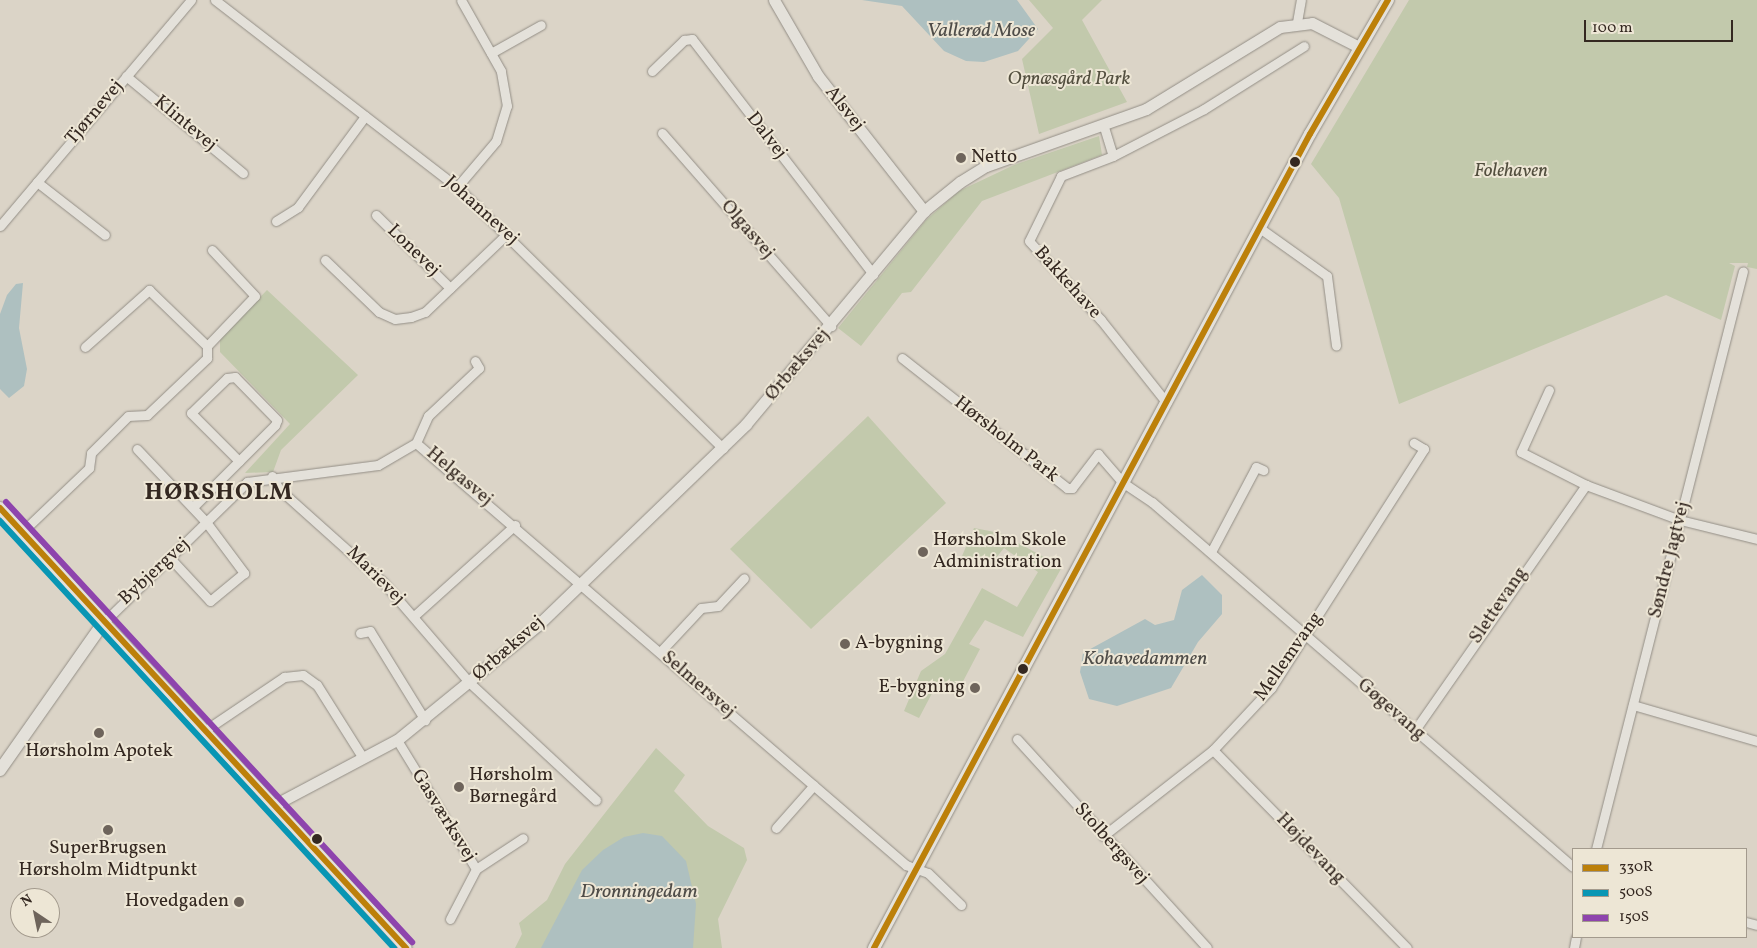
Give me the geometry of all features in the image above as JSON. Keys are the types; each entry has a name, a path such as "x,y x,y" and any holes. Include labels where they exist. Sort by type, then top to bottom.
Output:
{"main road":[{"path":"874,948 1122,482 1359,47 1388,0"},
{"path":"0,508 104,622 0,770"}],"street":[{"name":"Tjørnevej","path":"0,226 191,0"},
{"name":"Johannevej","path":"215,0 457,187 723,448"},
{"path":"457,187 496,141 505,118 505,82 461,0"},
{"name":"Alsvej","path":"774,0 818,76 924,211"},
{"path":"1301,0 1297,22 1327,29 1359,47"},
{"name":"Ørbæksvej","path":"274,805 397,740 425,720 470,684 581,585 723,448 831,326 924,211 986,166 1104,127 1186,88 1280,27 1297,22"},
{"path":"491,53 541,26"},
{"name":"Dalvej","path":"652,71 684,40 692,39 873,274"},
{"name":"Bakkehave","path":"1166,402 1101,320 1029,241 1061,176 1114,156 1204,109 1304,46"},
{"name":"Klintevej","path":"126,76 243,173"},
{"path":"276,221 298,207 365,116"},
{"path":"1104,127 1114,156"},
{"name":"Olgasvej","path":"662,133 831,326"},
{"path":"37,182 104,235"},
{"name":"Lonevej","path":"376,215 450,288"},
{"path":"1261,229 1327,276 1336,345"},
{"path":"325,260 380,312 395,318 425,312 507,234"},
{"path":"22,532 89,468 91,453 128,416 147,415 207,358 207,346 255,296 212,250"},
{"name":"Søndre Jagtvej","path":"1596,848 1744,272"},
{"path":"85,347 149,290 207,346"},
{"name":"Hørsholm Park","path":"902,358 1067,488 1098,454 1122,482"},
{"name":"Helgasvej","path":"475,361 478,368 428,416 416,443 515,525 581,585"},
{"path":"192,507 239,461 277,420 235,377 228,378 191,413 239,461"},
{"path":"1549,390 1521,452 1586,485 1680,520 1757,539"},
{"path":"272,476 372,466 416,443"},
{"name":"Mellemvang","path":"1103,836 1213,750 1271,688 1307,636 1424,448 1414,443"},
{"name":"Bybjergvej","path":"137,449 206,522"},
{"path":"1210,552 1256,466 1263,470"},
{"name":"Bybjergvej","path":"104,622 206,522 254,479 272,476"},
{"name":"Marievej","path":"272,476 279,489 358,558 414,616 470,684 596,800"},
{"name":"Gøgevang","path":"1122,482 1210,552 1572,866"},
{"name":"Slettevang","path":"1415,730 1586,485"},
{"path":"170,558 210,601 244,573 206,522"},
{"path":"414,616 515,525"},
{"path":"660,652 701,608 718,606 744,578"},
{"name":"Selmersvej","path":"581,585 814,785 917,870 928,873 961,906"},
{"path":"104,622 406,948"},
{"path":"360,633 370,631 425,720"},
{"path":"204,731 284,677 303,675 317,684 362,758"},
{"path":"1633,705 1757,741"},
{"name":"Stolbergsvej","path":"1017,739 1103,836 1207,948"},
{"name":"Gasværksvej","path":"397,740 476,869 523,838"},
{"name":"Højdevang","path":"1213,750 1407,948"},
{"path":"776,828 814,785"},
{"path":"450,919 476,869"}],"green space":[{"name":"Opnæsgård Park","path":"1029,0 1102,0 1082,20 1127,102 1039,134 1022,59 1053,28"},
{"name":"Folehaven","path":"1409,0 1757,0 1757,269 1747,267 1748,263 1729,263 1735,266 1721,320 1666,295 1399,404 1339,198 1311,164"},
{"path":"1099,136 1102,155 982,201 911,292 902,293 861,346 838,328 926,220 959,191 1014,165"},
{"path":"267,290 358,375 281,450 273,472 245,473 290,424 220,352 220,339"},
{"path":"868,416 946,503 811,629 730,549"},
{"path":"974,528 1000,533 1062,567 1023,637 985,620 969,644 980,649 959,689 939,680 919,718 904,711 921,671 945,654 982,588 1017,607 1038,572 1004,548 988,568 962,556"},
{"path":"656,748 685,775 674,791 708,826 744,848 747,860 718,919 722,948 515,948 522,934 519,923 547,900 565,864"}],"water":[{"name":"Vallerød Mose","path":"862,0 1017,0 1038,29 1018,51 984,62 966,61 944,51 902,6"},
{"path":"23,283 19,328 27,369 24,386 9,398 0,389 0,314 7,295 16,284"},
{"name":"Kohavedammen","path":"1202,575 1222,595 1222,614 1198,642 1171,688 1117,706 1089,699 1080,672 1083,653 1145,619 1155,625 1174,620 1182,590"},
{"name":"Dronningedam","path":"643,833 662,836 686,861 696,904 693,948 541,948 582,870 603,850 624,837"}],"transit line":[{"name":"330R","path":"874,948 1310,134 1388,0"},
{"name":"150S","path":"6,502 412,942"},
{"name":"330R","path":"0,508 406,948"},
{"name":"500S","path":"0,521 394,948"}],"place":[{"name":"Netto","path":"961,158"},
{"name":"Hørsholm Skole Administration","path":"923,552"},
{"name":"A-bygning","path":"845,644"},
{"name":"E-bygning","path":"975,688"},
{"name":"Hørsholm Apotek","path":"99,733"},
{"name":"Hørsholm Børnegård","path":"459,787"},
{"name":"SuperBrugsen Hørsholm Midtpunkt","path":"108,830"},
{"name":"Hovedgaden","path":"239,902"}],"district":[{"name":"HØRSHOLM","path":"219,494"}]}
